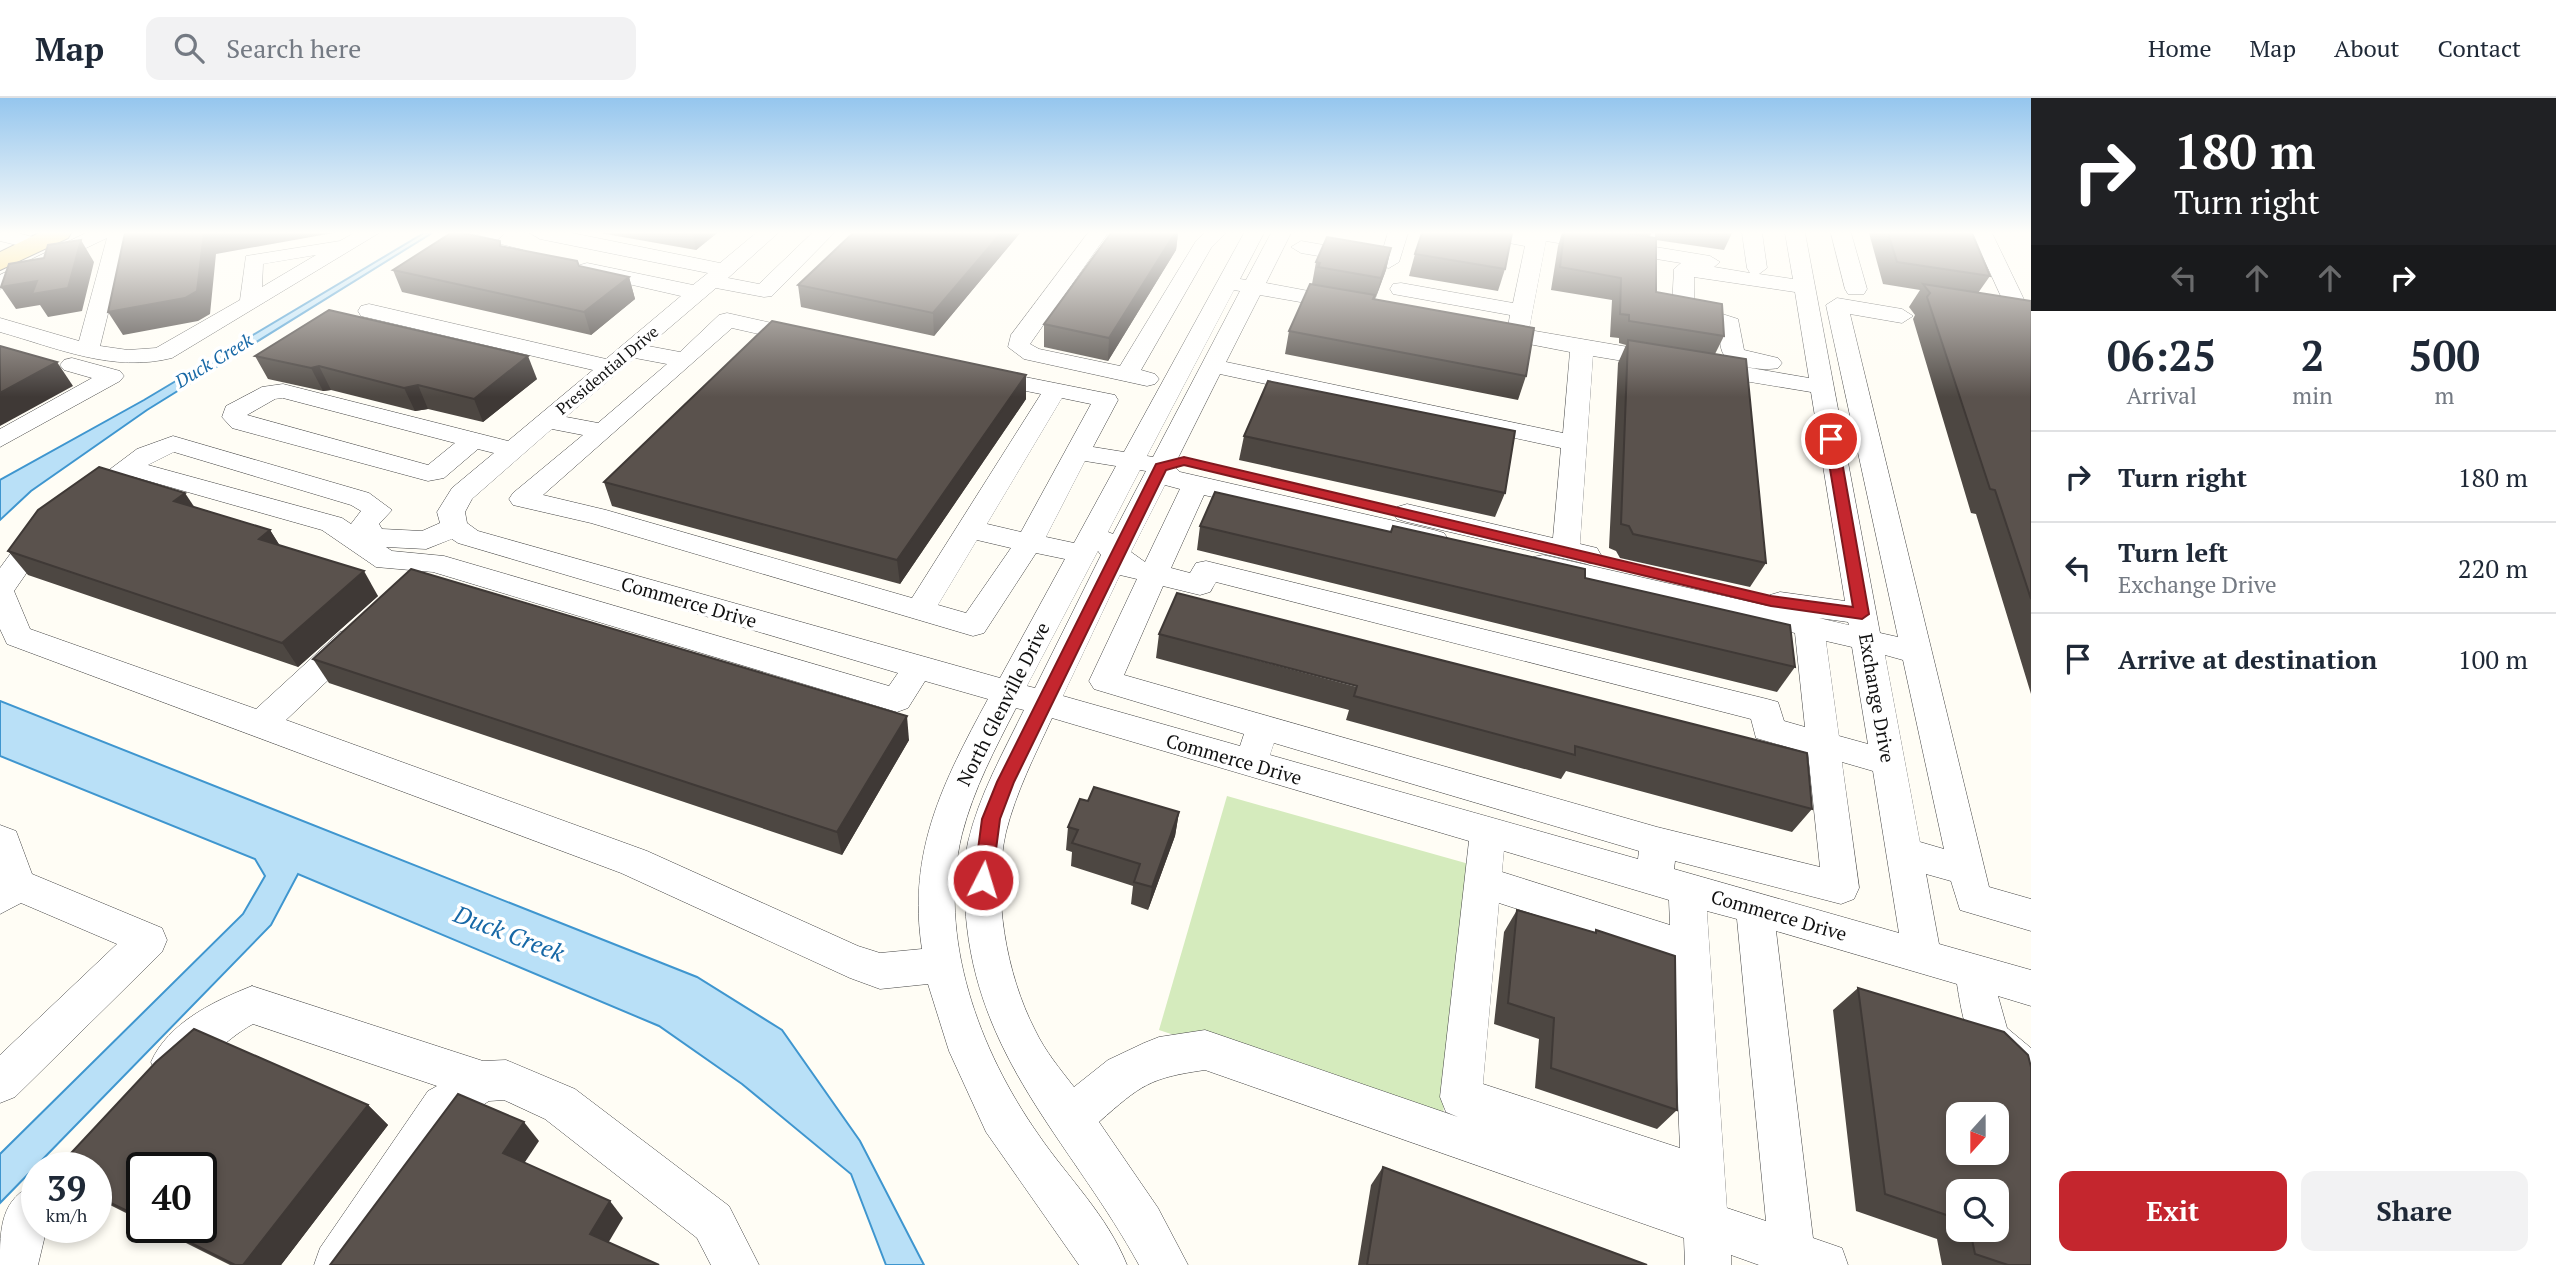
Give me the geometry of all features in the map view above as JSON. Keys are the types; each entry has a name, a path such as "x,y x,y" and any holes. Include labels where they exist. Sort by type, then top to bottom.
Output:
{"street":[{"path":"88,348 104,287"},
{"path":"250,304 251,287"},
{"path":"0,325 127,359 159,355 278,287"},
{"name":"Presidential Drive","path":"403,591 434,563 458,525 461,494 704,287"},
{"path":"746,287 764,291 768,287"},
{"path":"1058,287 1019,340 1020,347 1032,354 1172,384"},
{"path":"1127,374 1180,287"},
{"name":"North Glenville Drive","path":"1165,1265 1133,1208 1021,1046 1000,987 983,897 983,863 991,819 1115,556 1172,384 1225,287"},
{"name":"North Glenville Drive","path":"1104,1265 1020,1147 980,1080 960,1029 944,964 937,925 938,870 948,821 964,775 1081,553 1097,525 1146,464 1214,366 1254,287"},
{"path":"1284,287 1372,309"},
{"path":"1517,335 1527,287"},
{"path":"1684,287 1683,307 1689,312 1722,318 1730,324 1733,352 1740,358 1823,394 1866,433"},
{"path":"1786,287 1805,291 1845,305"},
{"path":"1798,287 1845,305 1907,307"},
{"name":"Exchange Drive","path":"1804,287 1922,956"},
{"path":"1844,287 1851,367 1973,900 2031,915"},
{"path":"2011,287 2026,316"},
{"path":"1401,289 1522,311"},
{"path":"1993,311 2026,316"},
{"path":"369,312 611,367"},
{"path":"836,344 727,320 685,360 522,499 596,516 973,626 1029,543 1106,400 1054,392 958,371"},
{"path":"1464,325 1823,394"},
{"path":"0,345 112,376 0,439"},
{"path":"1566,550 1583,347"},
{"path":"631,350 685,360"},
{"path":"1214,366 1575,443"},
{"path":"1823,394 1851,367"},
{"path":"473,440 435,471 428,473 241,423 234,417 235,411 258,398 282,391 513,450"},
{"path":"920,610 1054,392"},
{"path":"547,421 603,431"},
{"path":"96,489 146,454 173,444 360,499 378,510 364,523 369,541"},
{"path":"1077,452 1146,464 1184,461 1771,601 1862,616 1916,652"},
{"path":"1146,464 1171,478 1195,485 1809,626 1906,606"},
{"path":"127,467 332,524 369,541 386,560 434,563 897,700 917,668"},
{"path":"1838,480 1879,488"},
{"path":"1195,485 1105,681 1657,842 1841,888 1809,626"},
{"path":"65,511 45,526 0,590 18,636 634,862 850,961 880,971 944,964"},
{"path":"1846,524 1889,533"},
{"path":"369,541 426,540 458,525"},
{"name":"Commerce Drive","path":"458,525 917,668 2031,988"},
{"path":"1097,525 1102,538 1115,556 1130,568 1154,574 1211,596 1206,570 1767,711 1756,734 1824,743 1947,788"},
{"path":"970,529 1081,553"},
{"path":"1852,558 1898,568"},
{"path":"261,724 373,620"},
{"path":"1873,676 1924,688"},
{"path":"1881,724 1936,737"},
{"path":"1251,764 1262,727"},
{"path":"1488,832 1461,1097 1703,1178"},
{"path":"0,840 3,841 8,891 148,940 0,1083"},
{"path":"1657,842 1690,948 1707,1245"},
{"path":"1904,853 1966,870"},
{"path":"1483,882 1690,948"},
{"path":"1070,1118 1123,1074 1159,1057 1205,1050 1707,1245 1809,1259 1754,908"},
{"path":"1974,971 1991,1042 2008,1060 2031,1069"},
{"path":"149,1087 197,1037 227,1015 252,1005 483,1081 506,1080 560,1104 713,1222 736,1265"},
{"path":"337,1265 443,1106 483,1081"},
{"path":"21,1262 23,1243"}],"green space":[{"path":"1227,796 1469,864 1442,1124 1159,1030"}],"water":[{"name":"Duck Creek","path":"333,287 344,287 147,410 31,491 0,520 0,480 144,400"},
{"name":"Duck Creek","path":"0,701 697,977 782,1030 860,1141 924,1265 886,1265 851,1174 742,1084 659,1026 298,874 271,925 50,1152 21,1152 21,1181 0,1203 0,1154 243,914 265,876 255,859 0,756"}],"building":[{"path":"35,287 68,287 68,288 32,294"},
{"path":"113,287 197,287 197,291 185,298 108,312"},
{"path":"472,287 616,287 584,312"},
{"path":"810,287 955,287 933,313"},
{"path":"1071,287 1141,287 1109,338 1044,324"},
{"path":"1308,287 1330,287 1375,295 1373,299 1534,328 1526,376 1289,331"},
{"path":"1621,287 1656,287 1656,292 1722,304 1724,336 1629,321 1629,315 1620,314"},
{"path":"1926,287 1945,287 2031,301 2031,599 1995,490 1990,489 1927,297 1930,293"},
{"path":"329,310 528,356 474,399 418,385 404,388 319,366 311,368 255,356"},
{"path":"772,321 1026,375 897,560 604,482"},
{"path":"1628,340 1746,359 1766,563 1633,534 1629,526 1621,524"},
{"path":"0,346 57,362 0,393"},
{"path":"1268,381 1515,431 1505,493 1244,436"},
{"path":"99,467 185,493 174,501 270,530 259,539 364,571 282,643 8,551 38,510"},
{"path":"1215,492 1391,532 1393,526 1585,569 1585,578 1790,625 1795,667 1200,526"},
{"path":"411,569 907,716 837,832 313,659"},
{"path":"1177,593 1807,753 1812,809 1575,746 1575,755 1354,696 1357,686 1159,634"},
{"path":"1094,787 1179,812 1152,887 1134,882 1140,864 1072,843 1078,830 1068,827 1080,799 1088,801"},
{"path":"1517,910 1596,933 1596,930 1675,956 1677,1110 1551,1068 1554,1018 1508,1003"},
{"path":"1858,988 2004,1032 2028,1055 2031,1067 2031,1265 2008,1265 1975,1254 1972,1242 2009,1242 2009,1179 1946,1179 1946,1215 1885,1194"},
{"path":"194,1029 368,1105 243,1265 235,1265 191,1243 217,1243 217,1152 126,1152 126,1210 112,1204 112,1152 72,1152 156,1062"},
{"path":"458,1094 524,1122 503,1153 610,1201 590,1234 659,1265 330,1265"},
{"path":"1383,1167 1647,1265 1367,1265"}],"route":[{"path":"983,880 983,863 991,819 1005,782 1161,467 1184,461 1771,601 1862,614 1831,439"}]}
